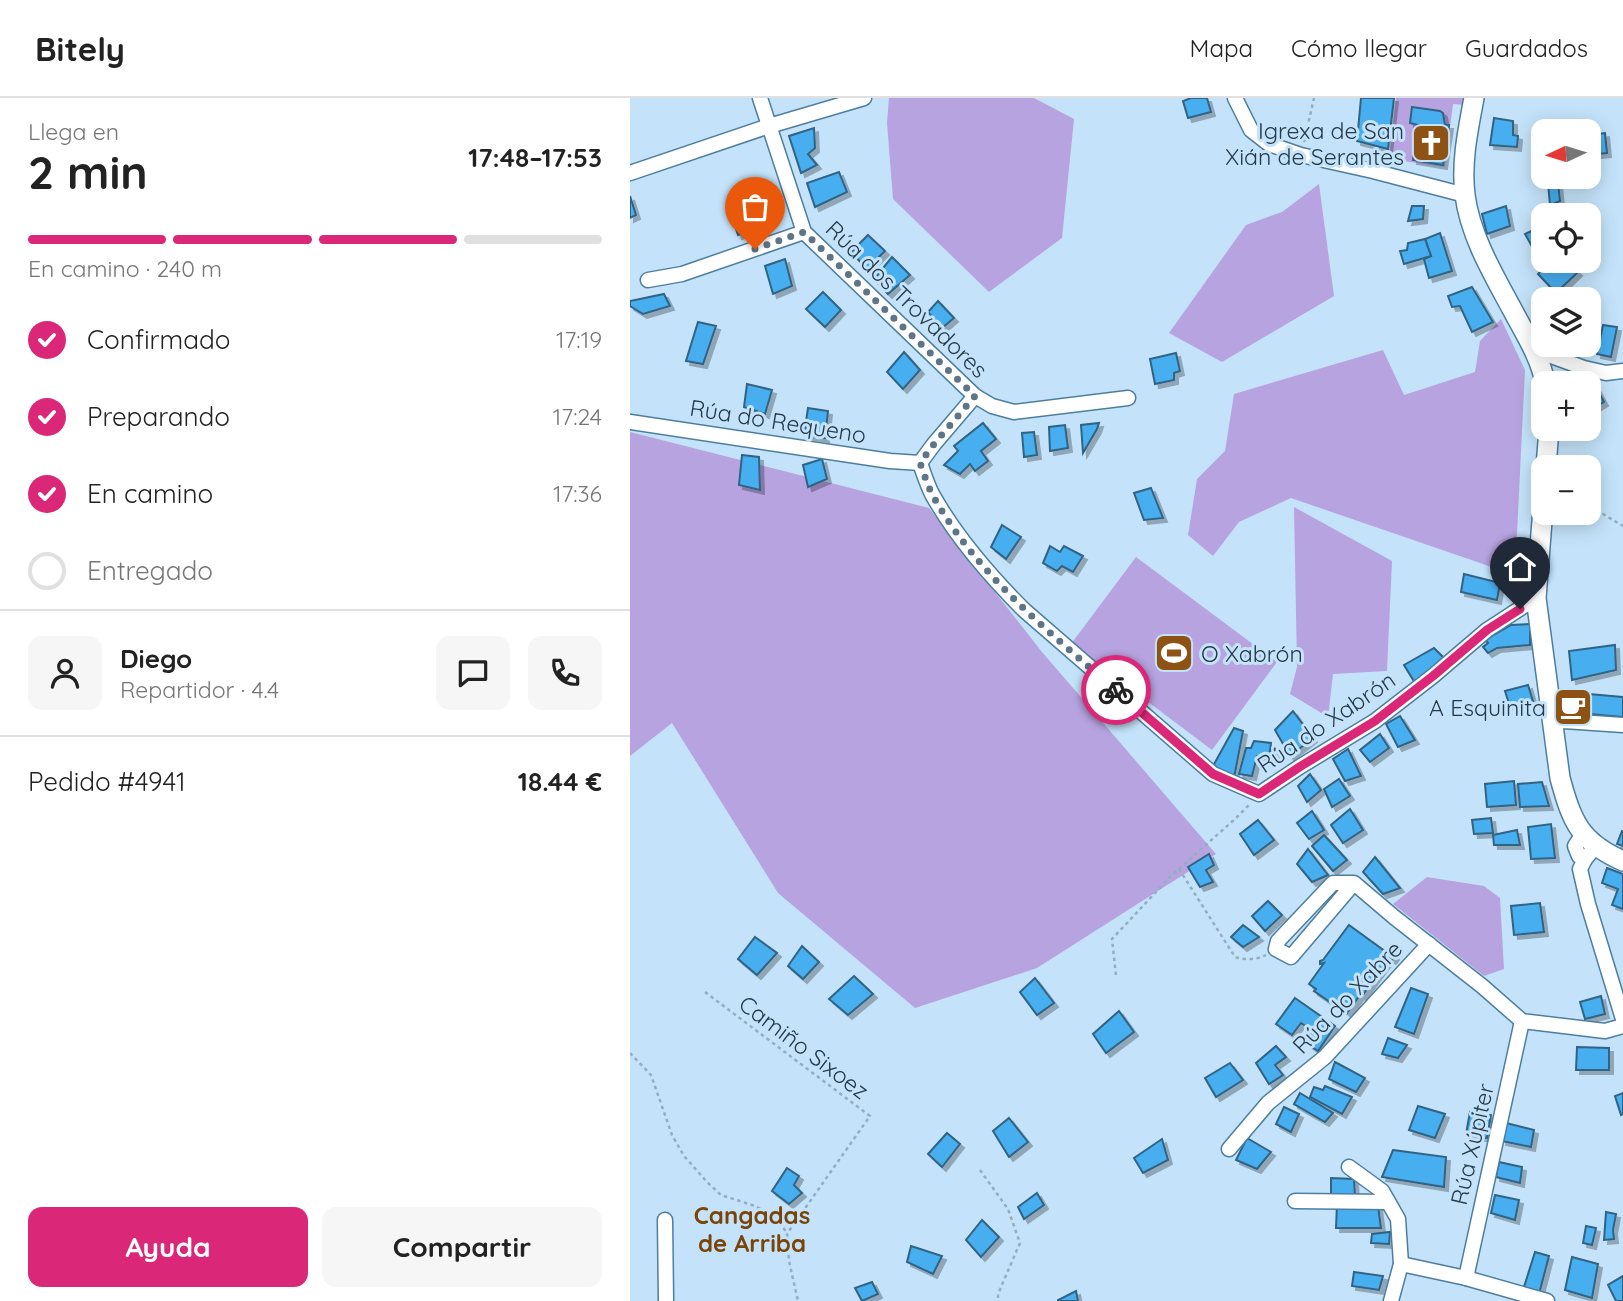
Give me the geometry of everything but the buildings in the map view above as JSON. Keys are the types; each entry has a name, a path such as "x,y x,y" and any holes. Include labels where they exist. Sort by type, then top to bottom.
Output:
{"main road":[{"path":"1474,98 1464,150 1465,195 1474,232 1531,347"},
{"path":"1542,525 1536,598 1560,778 1567,806 1588,846 1623,861"}],"street":[{"name":"Rúa dos Trovadores","path":"760,98 804,232 975,396 992,406 1014,412 1128,398"},
{"path":"630,173 769,126 864,98"},
{"path":"1235,98 1251,130 1269,144 1301,155 1465,195"},
{"path":"648,280 682,274 804,232"},
{"path":"1555,357 1595,371 1623,371"},
{"path":"920,463 975,396"},
{"name":"Rúa do Requeno","path":"630,422 890,461 920,463"},
{"name":"Rúa do Xabrón","path":"920,463 931,492 957,533 1002,588 1024,610 1213,774 1259,794 1375,721 1487,630 1536,598"},
{"path":"1553,722 1623,725"},
{"path":"1588,846 1580,869 1623,1019"},
{"path":"1276,948 1278,941 1334,883 1354,883 1429,944"},
{"name":"Rúa do Xabre","path":"1229,1149 1268,1103 1325,1057 1429,944 1522,1021"},
{"path":"1522,1021 1605,1031 1623,1026"},
{"name":"Rúa Xúpiter","path":"1466,1278 1522,1021"},
{"path":"1349,1167 1382,1191 1398,1219 1401,1264 1391,1301"},
{"path":"1295,1201 1388,1202"},
{"path":"665,1220 666,1301"},
{"path":"1401,1264 1466,1278 1547,1301"}],"path":[{"path":"1301,155 1314,98"},
{"path":"1601,513 1623,526"},
{"path":"1116,975 1112,939 1179,869 1259,794"},
{"path":"1179,869 1234,957 1242,960 1263,957 1276,948"},
{"name":"Camiño Sixoez","path":"705,992 870,1116 787,1234"},
{"path":"630,1053 651,1075 672,1135 684,1156 707,1182 721,1195 755,1206 778,1218 787,1234 789,1261 798,1301"},
{"path":"980,1170 1008,1209 1020,1243 998,1294 998,1301"}],"shaded area":[{"path":"889,98 1034,98 1074,119 1062,238 989,292 893,199 887,123"},
{"path":"1396,98 1466,98 1465,105 1453,104 1445,167 1389,159"},
{"path":"1319,184 1334,296 1222,362 1169,333 1246,225 1282,212"},
{"path":"1501,319 1525,370 1515,575 1291,498 1239,522 1213,556 1188,535 1197,479 1225,451 1234,394 1383,350 1404,395 1475,372 1480,341"},
{"path":"630,432 929,508 1042,652 1216,854 1037,968 915,1008 778,893 672,723 630,756"},
{"path":"1294,507 1392,561 1387,671 1333,674 1328,717 1290,694 1297,667"},
{"name":"O Xabrón","path":"1136,557 1277,662 1212,750 1071,644"},
{"path":"1427,877 1484,886 1500,898 1504,969 1484,976 1393,904"}],"way so far":[{"path":"755,249 804,232 975,396 920,463 931,492 957,533 1002,588 1116,690"}],"place":[{"name":"Igrexa de San Xián de Serantes","path":"1431,143"},
{"name":"O Xabrón","path":"1174,653"},
{"name":"A Esquinita","path":"1573,707"}],"district":[{"name":"Cangadas de Arriba","path":"752,1229"}],"route":[{"path":"1116,690 1213,774 1259,794 1375,721 1487,630 1520,609"}]}
